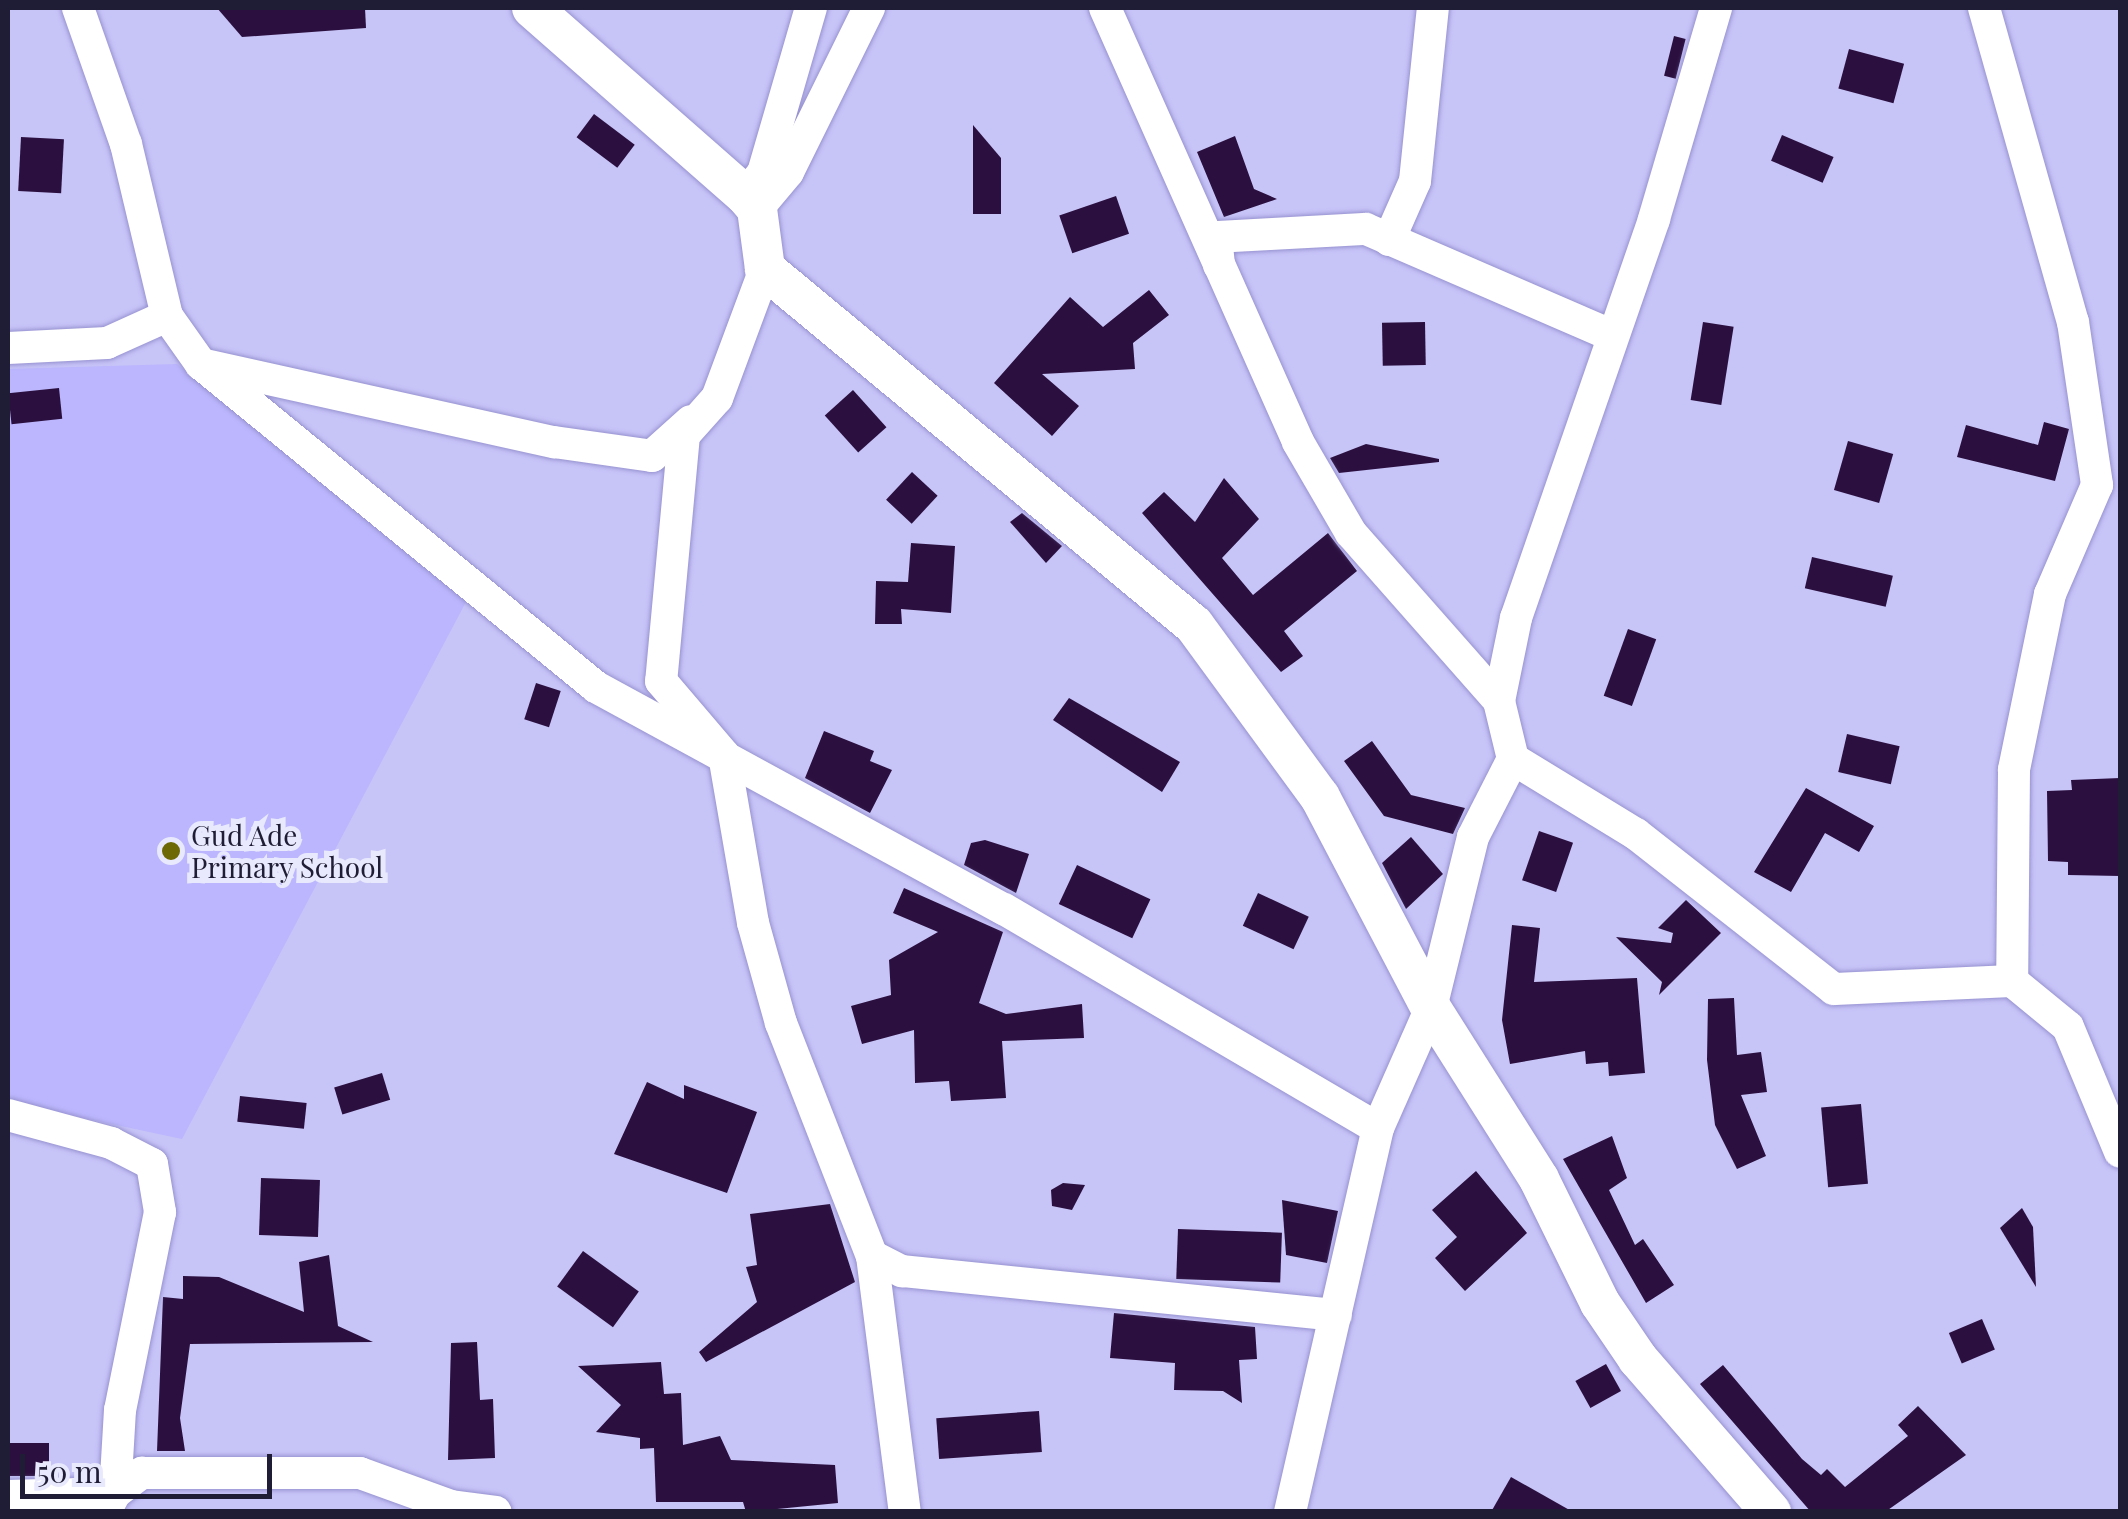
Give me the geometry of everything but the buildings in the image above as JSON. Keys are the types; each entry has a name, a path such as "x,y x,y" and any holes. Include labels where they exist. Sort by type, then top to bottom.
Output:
{"street":[{"path":"78,8 126,144 167,316 201,364 596,686 724,754 1378,1128"},
{"path":"532,8 751,202"},
{"path":"812,8 751,202 764,269 717,398 684,435 661,681 724,754 753,924 781,1023 872,1256 905,1512"},
{"path":"751,202 788,172 870,8"},
{"path":"1105,8 1298,442 1351,533 1499,700"},
{"path":"1389,240 1414,181 1433,8"},
{"path":"1290,1512 1378,1128 1431,1008 1454,893 1513,759 1499,700 1542,529 1609,334 1654,219 1716,8"},
{"path":"1984,8 2073,322 2098,486 2050,594 2014,770 2012,980"},
{"path":"1220,270 1216,238 1366,229 1609,334"},
{"path":"764,269 1194,625 1320,797 1431,1008 1538,1178 1600,1304 1638,1360 1772,1512"},
{"path":"8,348 106,343 167,316"},
{"path":"201,364 652,456 717,398"},
{"path":"2098,486 2120,510"},
{"path":"1513,759 1636,834 1834,989 2012,980 2068,1027 2120,1152"},
{"path":"8,1116 111,1143 152,1164 160,1212 120,1410 110,1502"},
{"path":"872,1256 902,1271 1336,1315"},
{"path":"8,1496 110,1502 142,1473 360,1472 451,1506 496,1512"}],"shaded area":[{"name":"Gud Ade Primary School","path":"177,364 467,600 182,1139 8,1102 8,369"}],"place":[{"name":"Gud Ade Primary School","path":"171,851"}]}
